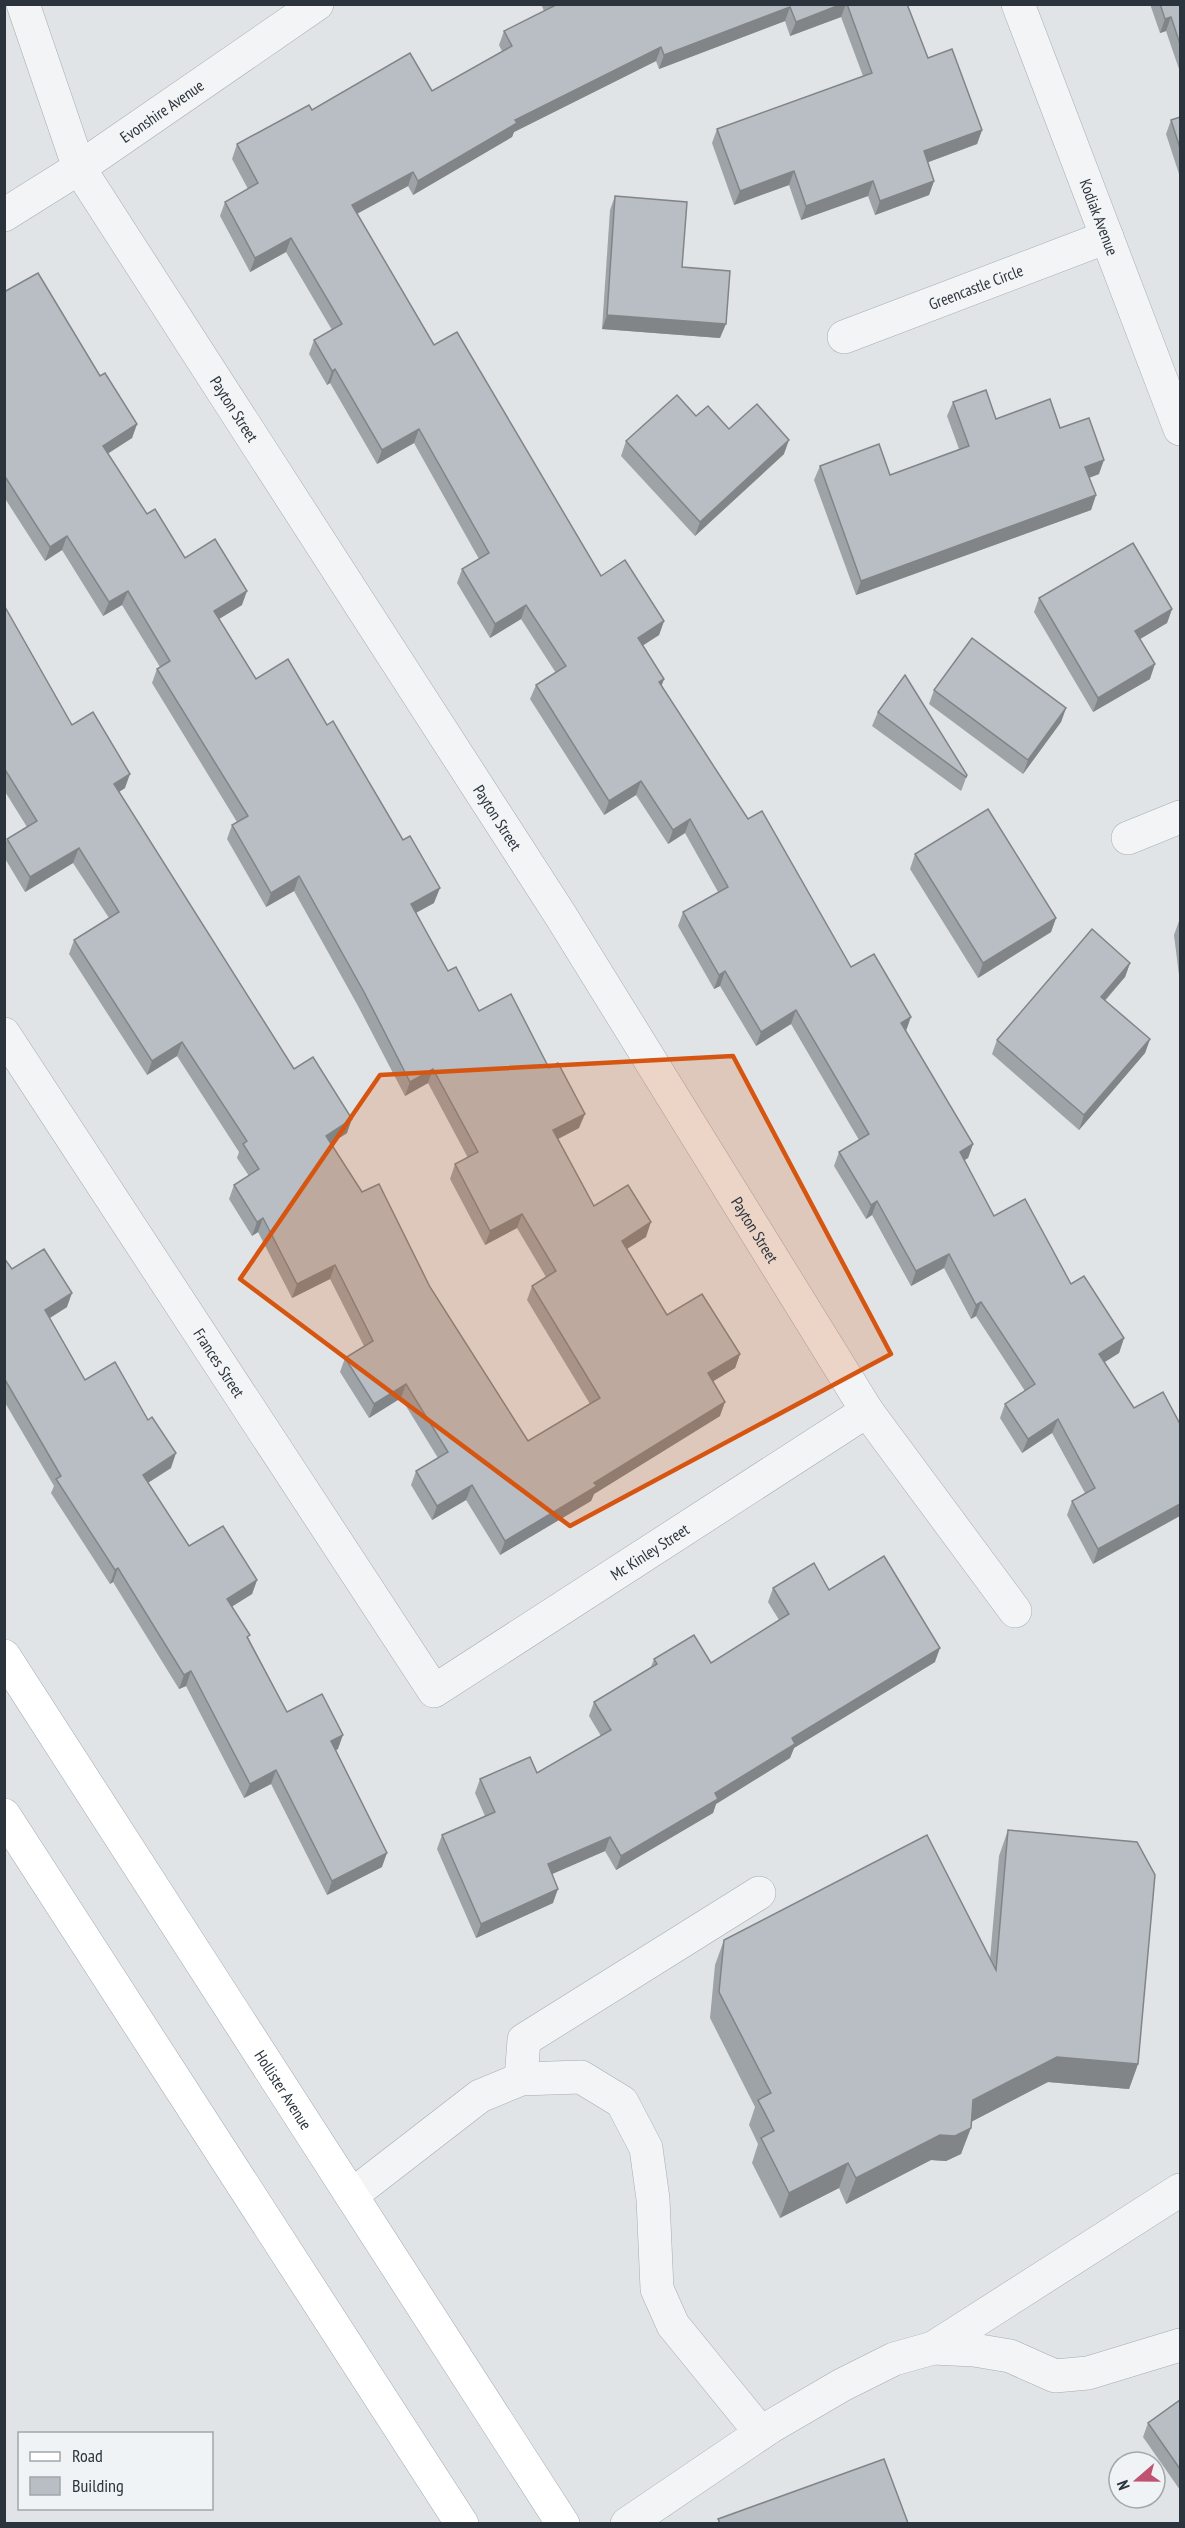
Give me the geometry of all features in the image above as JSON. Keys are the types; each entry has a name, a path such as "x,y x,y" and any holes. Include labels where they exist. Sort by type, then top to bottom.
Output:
{"main road":[{"name":"Hollister Avenue","path":"4,1656 563,2523"},
{"path":"4,1815 462,2523"}],"street":[{"name":"Payton Street","path":"23,4 79,168 561,916 867,1411 1015,1611"},
{"name":"Evonshire Avenue","path":"4,215 79,168 317,4"},
{"name":"Kodiak Avenue","path":"1018,4 1180,429"},
{"name":"Greencastle Circle","path":"844,337 1107,237"},
{"path":"1128,838 1180,817"},
{"name":"Frances Street","path":"4,1034 434,1691"},
{"name":"Mc Kinley Street","path":"434,1691 867,1411"},
{"path":"521,2079 524,2040 759,1893"},
{"path":"352,2194 480,2096 521,2079 581,2077 622,2102 646,2148 653,2199 657,2289 673,2325 761,2433"},
{"path":"627,2523 761,2433 842,2385 894,2359 933,2348 1180,2190"},
{"path":"933,2348 974,2350 1010,2356 1055,2376 1088,2373 1180,2345"}],"highlighted area":[{"path":"733,1056 891,1354 570,1526 240,1279 380,1075"}],"building":[{"path":"553,4 842,4 796,22 790,7 664,55 661,47 515,120 517,123 418,181 413,172 352,205 434,345 457,332 601,576 625,560 664,621 638,638 664,679 659,682 748,819 762,811 851,967 874,954 911,1017 901,1023 973,1144 960,1152 994,1216 1025,1199 1071,1284 1084,1276 1124,1338 1099,1354 1134,1408 1163,1392 1180,1424 1180,1504 1098,1549 1072,1501 1095,1488 1058,1419 1028,1439 1005,1404 1035,1384 981,1302 976,1305 949,1254 916,1271 877,1201 871,1205 839,1152 869,1134 796,1010 761,1032 725,971 719,975 683,912 728,887 690,819 673,830 641,781 609,801 536,685 566,666 526,605 495,624 462,569 489,553 419,429 382,450 335,369 332,371 314,340 342,324 291,238 255,258 225,202 258,183 237,144 309,105 312,110 410,53 432,91 512,46 504,31 554,6"},
{"path":"847,4 907,4 928,58 952,49 982,130 924,151 934,181 880,201 873,181 806,206 794,171 740,191 717,129 872,73"},
{"path":"1160,4 1180,4 1180,44 1171,17 1165,19"},
{"path":"1180,117 1180,148 1171,120"},
{"path":"615,196 687,202 682,267 730,271 726,324 607,315"},
{"path":"38,273 100,376 105,373 137,424 103,446 147,514 155,509 185,558 215,539 247,591 214,611 256,679 288,659 327,725 333,721 403,840 410,836 440,888 411,904 448,971 456,967 479,1011 511,994 549,1068 558,1063 585,1114 553,1130 594,1206 628,1185 651,1222 622,1241 667,1315 702,1294 740,1354 708,1373 725,1402 594,1483 597,1486 505,1541 472,1485 437,1506 416,1471 448,1452 406,1384 374,1404 345,1358 373,1341 335,1265 297,1284 263,1218 257,1222 234,1185 259,1169 243,1144 247,1141 182,1042 152,1061 74,940 119,912 79,848 30,877 7,839 37,821 4,768 5,607 72,725 93,712 130,774 114,784 294,1069 313,1057 352,1119 326,1136 362,1192 379,1184 430,1287 528,1441 600,1398 532,1286 556,1271 522,1214 490,1231 455,1164 478,1152 433,1069 410,1082 364,992 299,876 271,893 232,825 248,816 157,669 170,661 128,591 109,602 67,536 50,547 4,475 4,292"},
{"path":"986,390 996,419 1050,399 1060,428 1089,418 1104,460 1085,467 1096,495 861,581 820,466 879,444 890,475 969,446 953,402"},
{"path":"677,395 696,416 708,406 729,429 757,404 789,440 700,522 626,441"},
{"path":"1133,543 1172,609 1135,631 1155,664 1098,698 1039,598"},
{"path":"972,638 1066,708 1028,760 934,690"},
{"path":"905,675 967,775 966,777 878,712"},
{"path":"988,809 1056,918 983,963 915,854"},
{"path":"1092,929 1130,963 1101,997 1150,1039 1084,1115 997,1040"},
{"path":"44,1249 72,1293 45,1310 85,1380 115,1362 148,1420 152,1417 176,1453 143,1475 189,1546 223,1526 257,1580 227,1599 250,1635 247,1637 287,1712 322,1694 343,1735 331,1741 387,1853 332,1881 276,1770 250,1784 191,1671 184,1675 118,1568 115,1570 56,1479 61,1476 4,1378 4,1258 12,1269"},
{"path":"884,1556 940,1648 792,1738 795,1744 715,1793 718,1799 621,1856 610,1837 548,1864 558,1889 481,1924 442,1835 495,1812 480,1779 530,1757 537,1773 611,1730 594,1702 657,1664 654,1659 694,1635 711,1663 789,1614 773,1588 814,1563 829,1590"},
{"path":"1008,1830 1137,1842 1155,1875 1138,2064 1057,2057 973,2100 971,2128 955,2136 940,2135 856,2178 848,2163 789,2193 761,2138 774,2131 758,2100 771,2093 719,1992 724,1940 927,1835 996,1970"},
{"path":"1180,2400 1180,2469 1167,2450 1148,2423"},
{"path":"884,2459 908,2523 720,2523 718,2519"}]}
